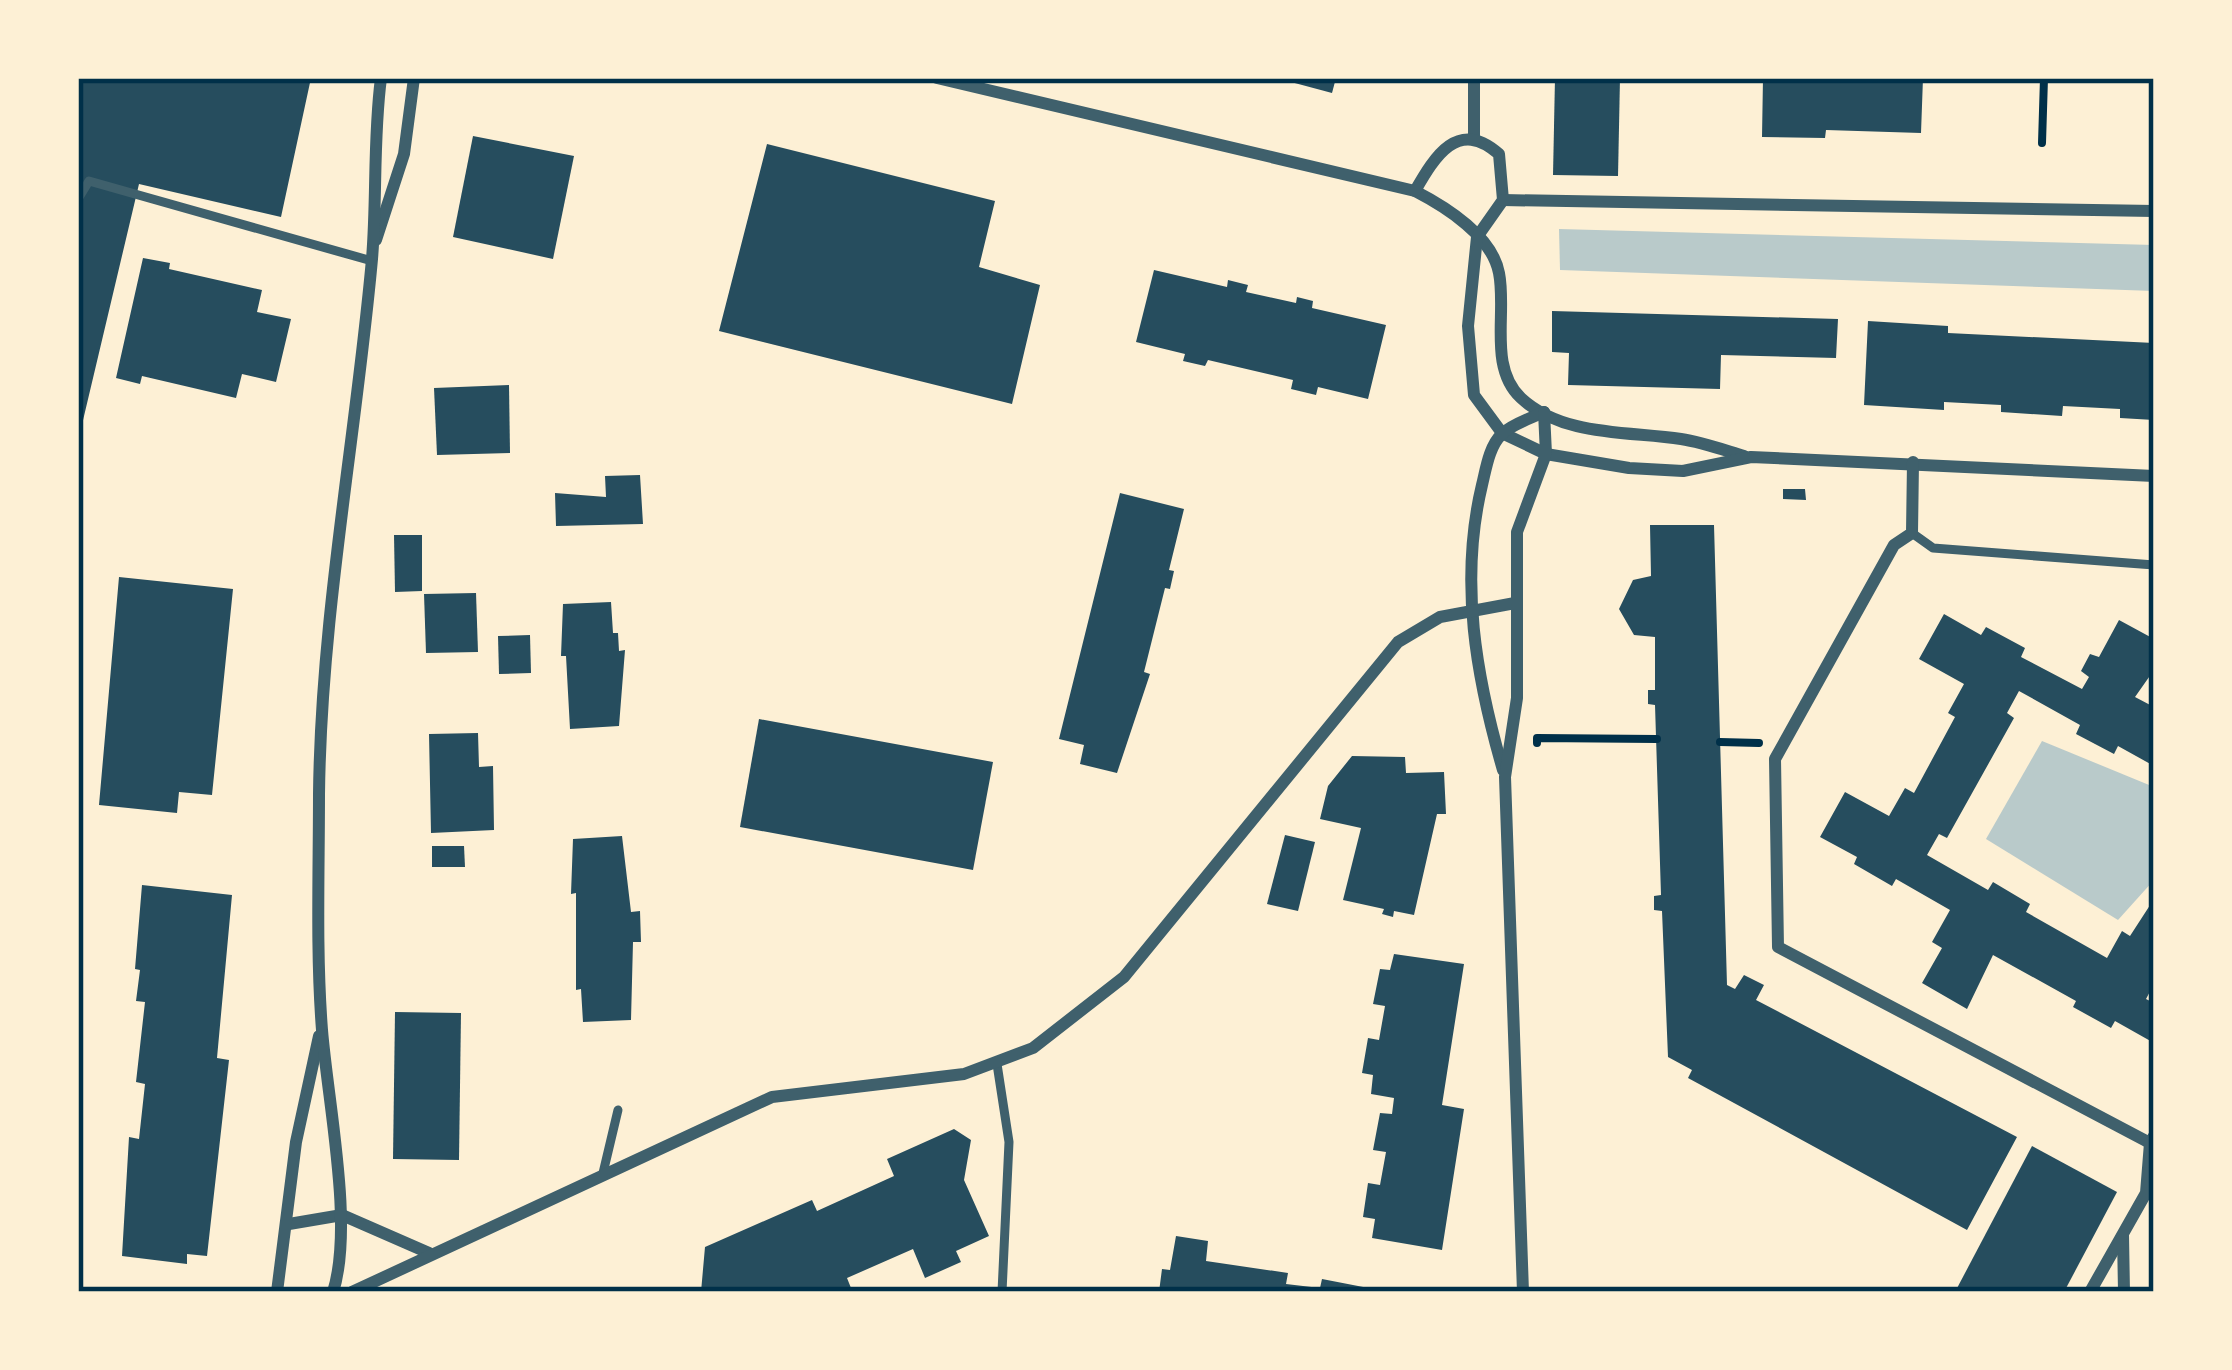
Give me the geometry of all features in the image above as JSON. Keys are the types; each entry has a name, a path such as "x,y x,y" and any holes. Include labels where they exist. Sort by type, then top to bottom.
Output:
{"street":[{"path":"333,1292 340,1269 342,1215 322,1023 320,788 345,485 372,257 372,154 381,78"},
{"path":"372,257 404,154 414,78"},
{"path":"937,78 1415,191 1448,208 1478,237 1499,270 1503,369 1520,398 1590,429 1682,439 1751,458"},
{"path":"1474,78 1474,138"},
{"path":"1415,191 1438,154 1454,140 1474,138 1499,154 1503,200 1478,237 1468,326 1474,395 1502,433 1546,454 1583,464 1683,471 1751,458 2154,476"},
{"path":"1503,200 2154,212"},
{"path":"1505,777 1483,701 1472,611 1471,531 1489,457 1502,433 1544,412"},
{"path":"1523,1292 1505,777 1517,698 1517,532 1546,454 1544,412"},
{"path":"1913,462 1912,533 1894,545 1775,760 1778,946 2152,1139 2146,1193 2090,1292"},
{"path":"352,1292 772,1097 811,1089 920,1082 998,1064 1065,1027 1124,977 1398,642 1428,621 1515,603"},
{"path":"277,1292 290,1225 296,1142 322,1023"},
{"path":"290,1225 342,1215 429,1253"},
{"path":"2123,1233 2124,1292"}],"lane":[{"path":"78,199 89,181 372,257"},
{"path":"1912,533 1933,548 2154,565"},
{"path":"998,1064 1009,1142 1003,1292"},
{"path":"603,1173 618,1110"}],"path":[{"path":"2042,143 2044,78"},
{"path":"1536,757 1537,738 1657,740"}],"shaded area":[{"path":"1559,229 2154,245 2154,291 1560,270"},
{"path":"2042,741 2154,787 2154,880 2118,920 1986,839"}],"building":[{"path":"78,78 311,78 281,217 139,184 80,433"},
{"path":"1276,78 1336,78 1332,93"},
{"path":"1555,78 1620,78 1618,176 1553,175"},
{"path":"1763,78 1923,78 1921,133 1826,130 1825,138 1762,137"},
{"path":"473,136 574,156 553,259 453,237"},
{"path":"767,144 995,201 979,267 1040,285 1012,404 719,331"},
{"path":"143,258 170,263 169,269 262,290 257,312 291,319 276,382 242,374 236,398 142,376 140,384 116,378"},
{"path":"1154,270 1227,287 1228,280 1248,285 1246,292 1296,303 1297,297 1313,301 1312,308 1386,325 1368,399 1318,387 1316,395 1291,389 1293,380 1208,360 1205,366 1183,361 1185,354 1136,342"},
{"path":"1552,311 1838,319 1836,358 1721,355 1720,389 1568,385 1569,353 1552,352"},
{"path":"1868,321 1948,326 1948,333 2154,343 2154,420 2120,418 2120,409 2063,406 2062,416 2001,412 2001,405 1944,402 1944,410 1864,405"},
{"path":"509,385 510,453 437,455 434,388"},
{"path":"640,475 643,524 556,526 555,493 606,497 605,476"},
{"path":"1783,489 1805,489 1806,500 1783,499"},
{"path":"1120,493 1184,509 1169,570 1174,571 1170,589 1165,588 1144,672 1150,674 1117,773 1080,764 1084,745 1059,739"},
{"path":"1650,525 1714,525 1727,985 1735,989 1744,975 1764,985 1756,1000 2017,1137 1967,1230 1688,1078 1692,1070 1668,1057 1662,911 1654,910 1654,896 1661,895 1655,705 1648,704 1648,690 1655,690 1655,637 1634,635 1619,609 1633,580 1651,576"},
{"path":"394,535 422,535 422,591 395,592"},
{"path":"119,577 233,589 212,795 179,792 177,813 99,805"},
{"path":"476,593 478,652 426,653 424,594"},
{"path":"611,602 613,633 618,633 619,651 625,650 619,726 570,729 566,656 561,656 563,604"},
{"path":"1944,614 1981,635 1986,627 2025,648 2021,657 2082,689 2089,677 2081,671 2090,654 2099,657 2119,620 2154,639 2154,670 2135,697 2154,707 2154,766 2118,746 2114,754 2076,734 2080,725 2019,691 2007,713 2014,718 1947,838 1939,834 1927,855 1988,890 1993,882 2030,904 2026,912 2107,958 2122,931 2130,936 2154,899 2154,984 2146,999 2154,1003 2154,1043 2115,1021 2111,1028 2073,1007 2076,1001 1993,955 1967,1009 1922,983 1942,948 1932,942 1950,910 1896,879 1892,886 1854,864 1857,857 1820,837 1845,792 1889,816 1905,788 1914,793 1955,717 1948,713 1964,684 1919,659"},
{"path":"530,635 531,673 499,674 498,636"},
{"path":"759,719 993,762 973,870 740,827"},
{"path":"478,733 479,767 493,766 494,830 431,833 429,734"},
{"path":"1352,756 1405,757 1406,773 1444,772 1446,814 1437,814 1414,915 1394,911 1393,917 1382,914 1384,909 1343,900 1361,828 1320,819 1328,786"},
{"path":"1285,835 1315,842 1298,911 1267,904"},
{"path":"622,836 631,912 640,911 641,942 633,942 631,1020 583,1022 581,989 576,990 573,839"},
{"path":"432,846 464,846 465,867 432,867"},
{"path":"142,885 232,895 217,1058 229,1060 207,1256 187,1254 187,1264 122,1256 129,1137 139,1139 145,1084 136,1082 145,1002 136,1001 140,970 135,969"},
{"path":"1394,954 1464,964 1442,1105 1464,1109 1442,1250 1372,1238 1375,1219 1363,1217 1368,1183 1380,1185 1386,1152 1373,1150 1380,1113 1392,1114 1394,1098 1371,1094 1373,1075 1362,1073 1368,1038 1379,1040 1385,1006 1373,1004 1380,969 1390,970"},
{"path":"395,1012 461,1013 459,1160 393,1159"},
{"path":"954,1129 971,1140 964,1180 989,1236 956,1251 961,1262 925,1278 913,1249 847,1278 851,1288 842,1292 701,1292 705,1247 812,1200 817,1211 894,1176 887,1159"},
{"path":"2032,1146 2117,1192 2064,1292 1955,1292"},
{"path":"1176,1236 1208,1241 1206,1261 1288,1273 1286,1284 1320,1288 1322,1279 1389,1292 1159,1292 1162,1269 1170,1270"}]}
